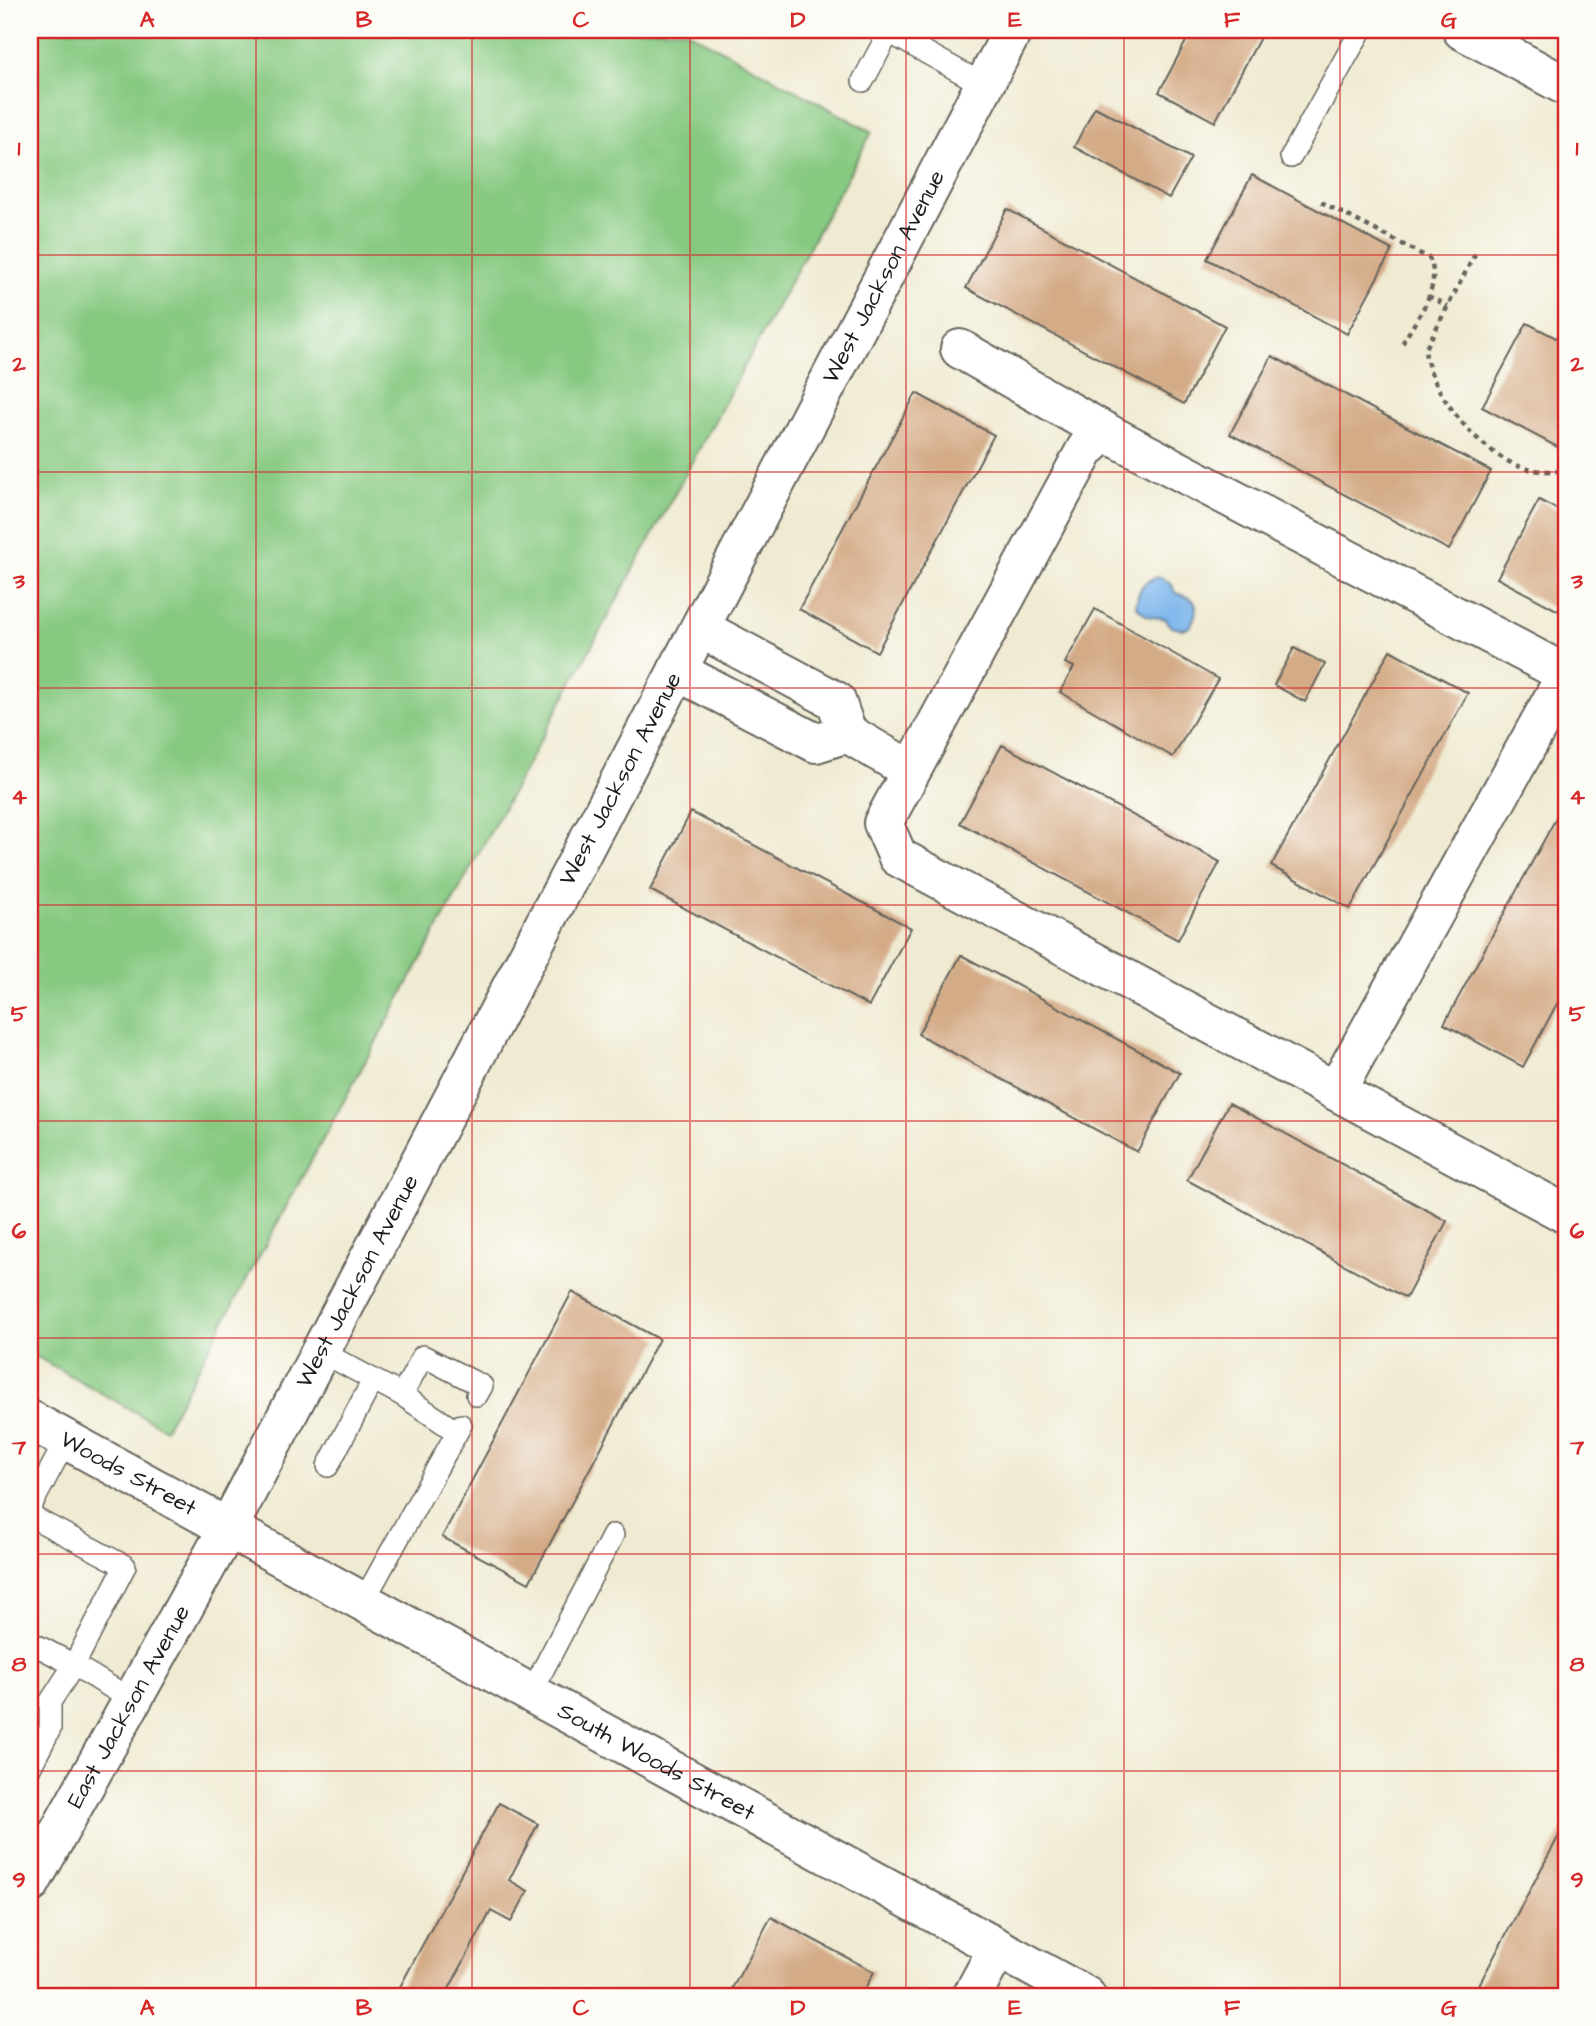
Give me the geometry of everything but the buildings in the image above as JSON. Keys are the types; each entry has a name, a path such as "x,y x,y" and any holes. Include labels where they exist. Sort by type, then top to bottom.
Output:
{"street":[{"name":"West Jackson Avenue","path":"228,1528 1013,30"},
{"path":"1462,30 1566,86"},
{"path":"960,349 1105,432 1566,674 1336,1091"},
{"path":"1105,432 1086,449 883,823 898,857 1566,1214"},
{"path":"700,628 836,701 847,733 910,770"},
{"path":"677,671 816,743 847,733"},
{"name":"Woods Street","path":"30,1420 228,1528"},
{"name":"South Woods Street","path":"228,1528 1086,1996"},
{"name":"East Jackson Avenue","path":"30,1884 228,1528"},
{"path":"972,1996 998,1948"}],"lane":[{"path":"1291,157 1361,30"},
{"path":"863,81 890,31 984,85"},
{"path":"320,1352 402,1395 459,1429 363,1602"},
{"path":"402,1395 423,1356 482,1386 477,1395"},
{"path":"328,1466 373,1380"},
{"path":"30,1508 66,1440"},
{"path":"30,1516 125,1566 74,1665 51,1702 30,1715"},
{"path":"531,1693 613,1535"},
{"path":"30,1642 132,1700"},
{"path":"30,1768 50,1729 51,1702"}],"path":[{"path":"1321,202 1429,258 1436,270 1434,286 1401,346"},
{"path":"1475,254 1425,350 1427,363 1454,413 1488,449 1527,469 1566,471"},
{"path":"1428,296 1448,306"}],"green space":[{"path":"30,30 685,30 872,132 165,1429 30,1353"}],"water":[{"path":"1161,577 1172,585 1175,593 1193,600 1196,614 1190,627 1171,627 1166,619 1147,616 1136,606 1142,586"}]}
